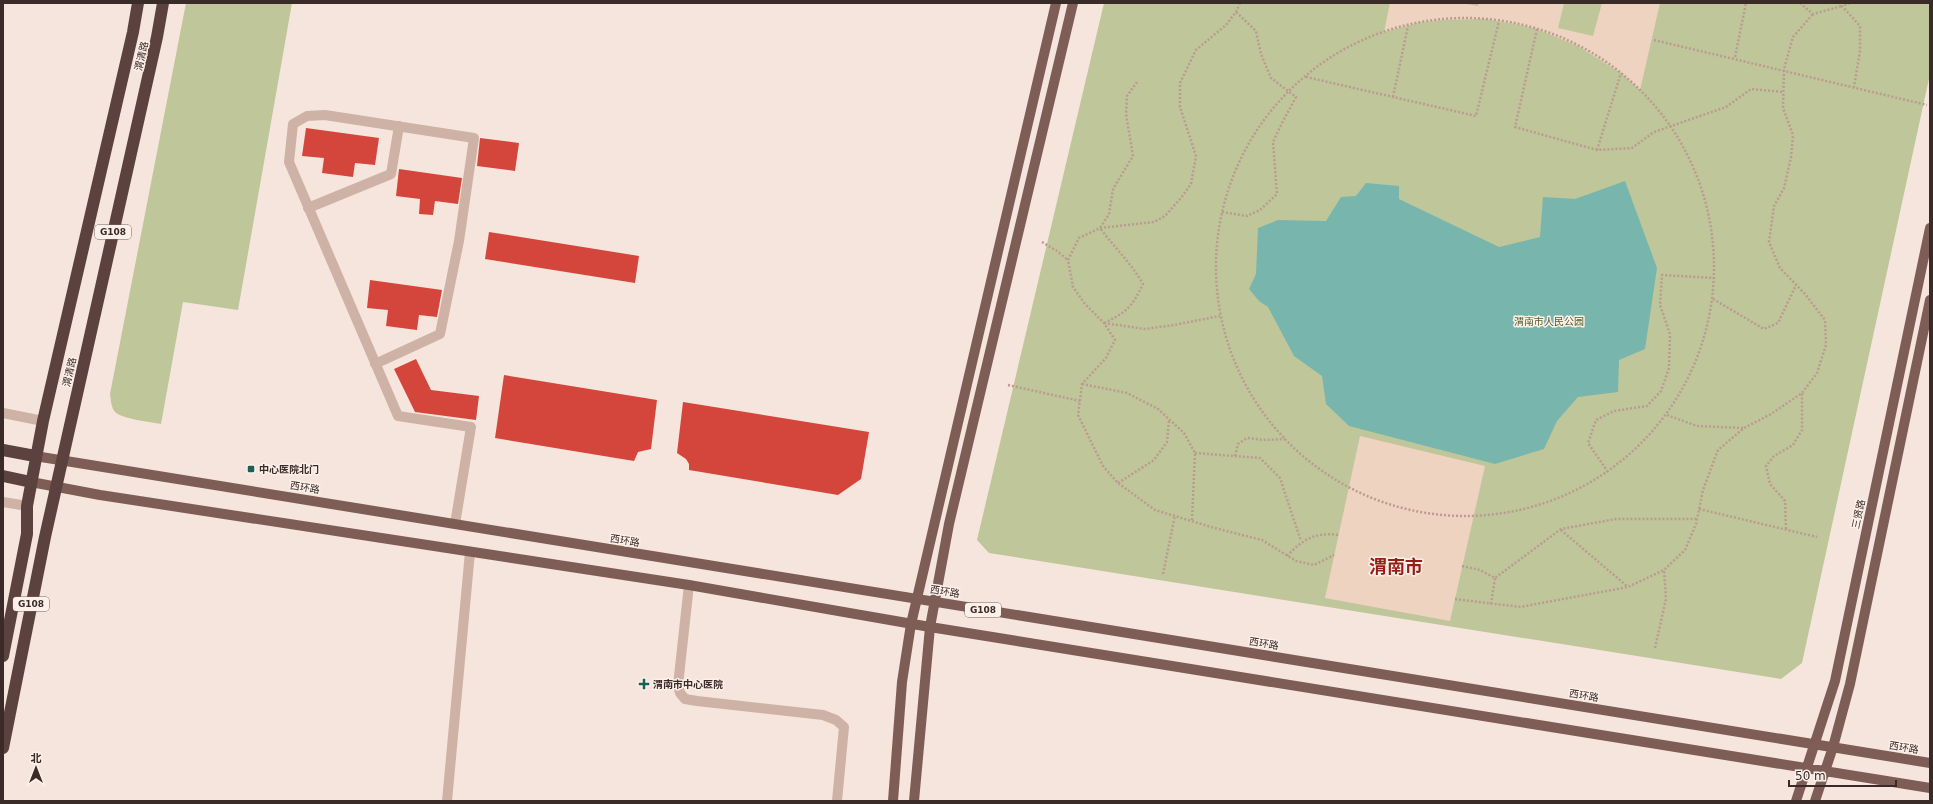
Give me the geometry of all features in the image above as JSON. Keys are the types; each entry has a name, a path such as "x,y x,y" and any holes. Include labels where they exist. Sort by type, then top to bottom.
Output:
{"highway":[{"name":"渭清路","path":"3,656 27,534 27,506 43,421 133,32 138,3"},
{"name":"渭清路","path":"3,748 62,460 157,37 163,3"},
{"name":"西环路","path":"3,450 36,456"},
{"path":"3,476 31,482"}],"main road":[{"path":"892,801 902,682 910,624 1056,3"},
{"path":"914,801 930,627 949,524 1073,3"},
{"name":"三贤路","path":"1796,801 1835,681 1930,228"},
{"path":"1815,801 1833,747 1850,684 1930,300"},
{"name":"西环路","path":"36,456 1930,763"},
{"path":"31,482 56,488 689,585 910,624 1930,788"}],"street":[{"path":"375,364 440,334 459,241 474,138 325,115 307,116 293,124 289,162 308,208 375,364 398,416 470,427 455,524"},
{"path":"308,208 391,174 399,126"},
{"path":"3,413 43,421"},
{"path":"3,502 27,506"},
{"path":"447,801 470,552"},
{"path":"689,585 679,665 678,685 680,693 685,699 823,715 836,720 844,727 837,801"}],"path":[{"path":"1240,3 1236,12 1226,25 1196,50 1180,83 1180,107 1196,156 1191,184 1165,216 1154,222 1100,228 1079,238 1068,260 1073,287 1085,304 1104,323 1114,340 1106,358 1093,370 1082,384 1078,416 1103,466 1118,484 1155,510 1211,527 1262,540 1296,562 1314,565 1334,555"},
{"path":"1735,58 1746,3"},
{"path":"1800,3 1813,14"},
{"path":"1455,599 1520,607 1628,587 1664,570 1685,550 1697,519 1703,490 1718,450 1744,428 1771,414 1802,393 1817,373 1826,345 1825,320 1780,268 1770,242 1774,206 1784,188 1791,157 1793,135 1783,108 1784,69 1793,37 1813,14 1850,3"},
{"path":"1842,6 1860,26 1860,50 1854,87"},
{"path":"1222,212 1247,216 1260,210 1277,194 1273,142 1296,98 1271,78 1261,54 1256,31 1236,12"},
{"path":"1470,19 1499,21 1537,29 1578,46 1621,73 1651,101 1671,126 1692,163 1706,200 1713,232 1715,278 1713,299 1703,343 1695,365 1684,387 1666,414 1646,439 1608,472 1561,497 1539,505 1492,514 1445,515 1400,507 1373,498 1327,474 1285,439 1252,397 1228,346 1220,316 1216,272 1216,252 1222,212 1232,178 1261,124 1288,92 1305,77 1338,54 1368,38 1408,26 1442,20 1470,19"},
{"path":"1305,77 1476,116 1499,21"},
{"path":"1393,96 1408,26"},
{"path":"1537,29 1516,127 1597,150 1632,148 1654,132 1726,107 1751,89 1783,92"},
{"path":"1654,40 1784,69 1927,105"},
{"path":"1597,150 1621,73"},
{"path":"1100,228 1109,214 1113,189 1133,156 1126,114 1127,96 1137,82"},
{"path":"1100,228 1114,248 1133,266 1143,284 1136,299 1124,313 1104,323"},
{"path":"1042,242 1068,260"},
{"path":"1608,472 1588,443 1596,420 1614,412 1647,406 1661,391 1669,368 1670,334 1660,305 1662,275 1715,278"},
{"path":"1713,299 1764,328 1778,323 1796,285"},
{"path":"1104,323 1145,329 1220,316"},
{"path":"1082,384 1128,393 1158,409 1184,433 1194,453 1192,520"},
{"path":"1008,385 1080,401"},
{"path":"1786,529 1785,501 1770,484 1766,466 1774,456 1793,445 1802,430 1802,393"},
{"path":"1666,414 1697,426 1744,428"},
{"path":"1118,484 1154,460 1167,442 1169,419"},
{"path":"1235,456 1238,444 1247,438 1265,440 1285,439"},
{"path":"1194,453 1260,458 1280,478 1301,541"},
{"path":"1699,509 1817,537"},
{"path":"1163,574 1175,516"},
{"path":"1491,604 1495,578 1561,530 1616,519 1697,519"},
{"path":"1561,530 1628,587"},
{"path":"1287,556 1301,541 1323,533 1338,535"},
{"path":"1462,566 1480,570 1495,578"},
{"path":"1655,648 1666,599 1664,570"}],"green space":[{"path":"186,3 292,3 238,310 183,302 161,424 124,417 115,412 111,403 110,394"},
{"name":"渭南市人民公园","path":"1104,3 1930,3 1930,74 1802,663 1781,679 989,553 977,540"}],"shaded area":[{"path":"1390,3 1460,3 1478,6 1479,3 1564,3 1558,28 1593,36 1602,3 1660,3 1640,90 1621,73 1578,46 1537,29 1484,19 1442,20 1418,23 1384,32"},
{"path":"1360,436 1485,466 1450,621 1325,598"}],"water":[{"path":"1625,181 1657,268 1645,349 1619,360 1618,392 1578,397 1557,421 1544,449 1495,464 1349,426 1326,404 1322,376 1294,356 1268,307 1259,301 1249,289 1256,274 1258,228 1278,220 1326,221 1341,197 1356,196 1366,183 1399,186 1399,199 1499,247 1540,237 1543,197 1575,199"}],"building":[{"path":"306,128 379,138 375,165 355,163 353,177 322,173 324,158 302,156"},
{"path":"480,138 519,143 515,171 477,166"},
{"path":"399,169 462,178 458,204 435,201 433,215 419,214 420,199 396,196"},
{"path":"489,232 639,256 635,283 485,259"},
{"path":"370,280 442,290 437,317 419,315 417,330 386,326 388,310 367,308"},
{"path":"416,359 431,390 479,396 476,420 415,412 394,369"},
{"path":"504,375 657,400 651,449 638,452 634,461 495,438"},
{"path":"683,402 869,432 861,479 838,495 689,470 689,464 686,459 677,453"}],"place":[{"name":"中心医院北门","path":"251,469"},
{"name":"渭南市中心医院","path":"644,684"}],"district":[{"name":"渭南市","path":"1396,567"}]}
